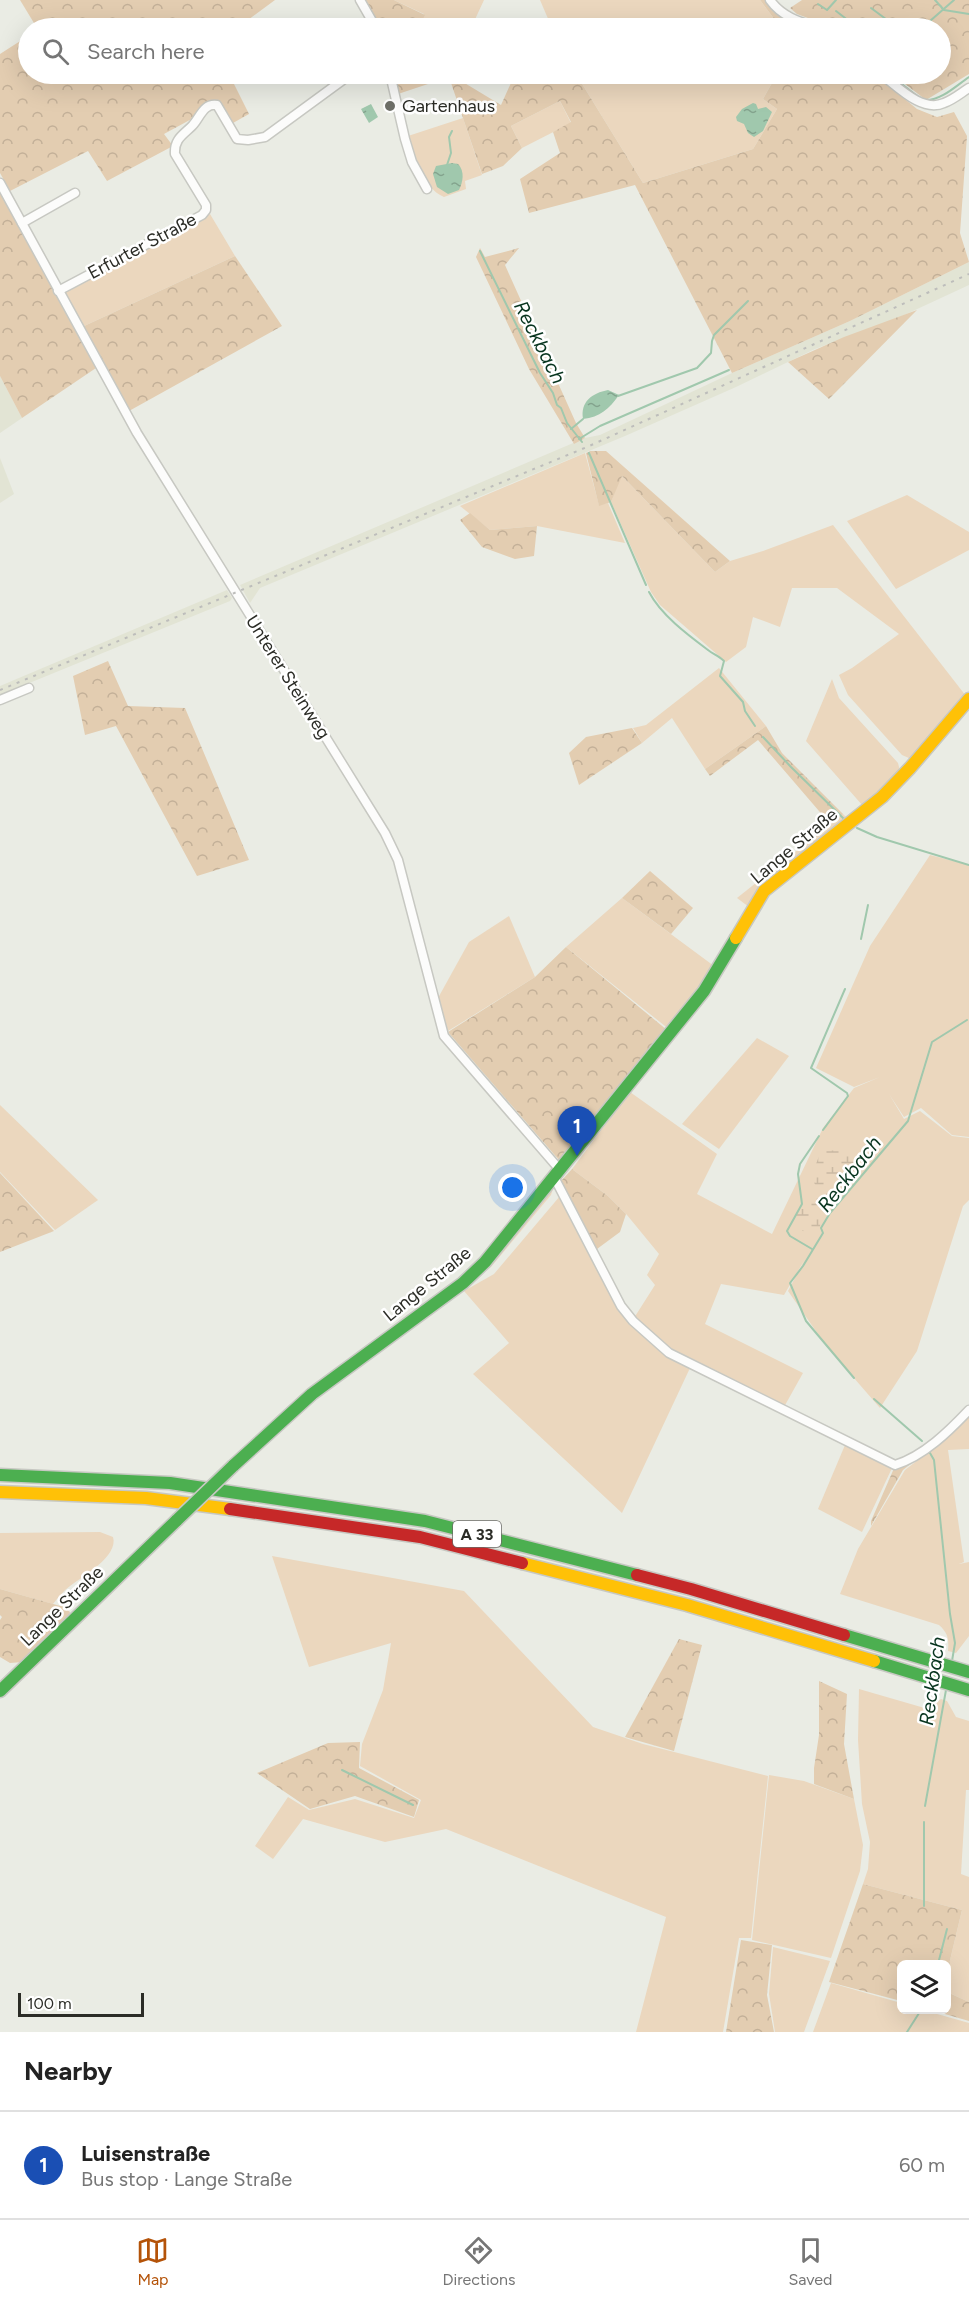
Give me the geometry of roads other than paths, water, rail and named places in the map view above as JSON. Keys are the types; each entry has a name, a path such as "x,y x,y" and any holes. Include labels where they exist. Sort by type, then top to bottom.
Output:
{"main road":[{"name":"Lange Straße","path":"0,1691 233,1466 312,1394 463,1282 489,1257 704,991 764,891 882,797 969,699"},
{"name":"A 33","path":"0,1474 170,1483 425,1521 691,1589 964,1671"},
{"name":"A 33","path":"0,1492 146,1498 314,1520 420,1537 687,1605 969,1690"}],"street":[{"path":"360,0 370,18"},
{"path":"770,0 790,18"},
{"name":"Erfurter Straße","path":"58,291 202,215 206,210 206,205 175,154 174,147 179,136 193,125 204,108 212,104 216,105 235,136 240,140 265,137 337,84"},
{"path":"392,84 412,162 427,189"},
{"path":"894,84 905,93 930,106 943,104 969,88"},
{"name":"Unterer Steinweg","path":"0,183 137,433 385,833 398,860 444,1036 557,1173 621,1306 633,1321 669,1353 895,1465 907,1461 949,1431 969,1410"},
{"path":"22,223 75,193"},
{"path":"0,700 28,688"}],"water":[{"path":"753,103 758,109 766,107 772,112 763,131 754,137 748,133 744,124 737,121 736,117 742,109"},
{"path":"371,104 378,117 369,123 361,109"},
{"path":"452,163 460,167 462,180 459,190 448,194 437,187 433,174 436,166"},
{"path":"608,390 619,395 612,404 604,412 583,419 583,408 588,399"}],"waterway":[{"path":"818,4 827,10 836,0"},
{"path":"935,0 944,10 969,14"},
{"path":"933,18 954,0"},
{"path":"871,8 884,18"},
{"path":"836,11 845,18"},
{"path":"925,100 943,95 969,77"},
{"path":"902,84 917,96"},
{"name":"Reckbach","path":"447,165 451,153 449,137 452,131"},
{"name":"Reckbach","path":"480,251 557,405 582,442"},
{"path":"618,396 697,368 711,353 714,335 748,301"},
{"path":"579,439 600,426 729,370"},
{"path":"571,429 583,419"},
{"name":"Reckbach","path":"589,453 646,585"},
{"name":"Reckbach","path":"649,592 660,609 676,624 724,661 720,676 743,702 745,711 755,726"},
{"name":"Reckbach","path":"763,737 843,818"},
{"name":"Reckbach","path":"857,828 877,837 969,865"},
{"path":"861,939 868,905"},
{"path":"823,1130 848,1096 811,1068 845,989"},
{"name":"Reckbach","path":"854,1378 806,1321 790,1283 823,1233 821,1228 830,1213 908,1121 932,1042 967,1020"},
{"path":"812,1249 790,1236 787,1231 802,1204 798,1174 800,1164 819,1136"},
{"name":"Reckbach","path":"874,1399 922,1441"},
{"name":"Reckbach","path":"930,1453 934,1460 955,1643 952,1661"},
{"name":"Reckbach","path":"925,1806 946,1690"},
{"path":"342,1770 413,1805"},
{"name":"Reckbach","path":"924,1822 924,1906"},
{"name":"Reckbach","path":"939,1960 947,1929"},
{"name":"Reckbach","path":"907,2032 918,2014"}],"railway":[{"path":"0,690 587,447 969,274"}],"place":[{"name":"Gartenhaus","path":"390,106"},
{"name":"Luisenstraße","path":"577,1156"}]}
